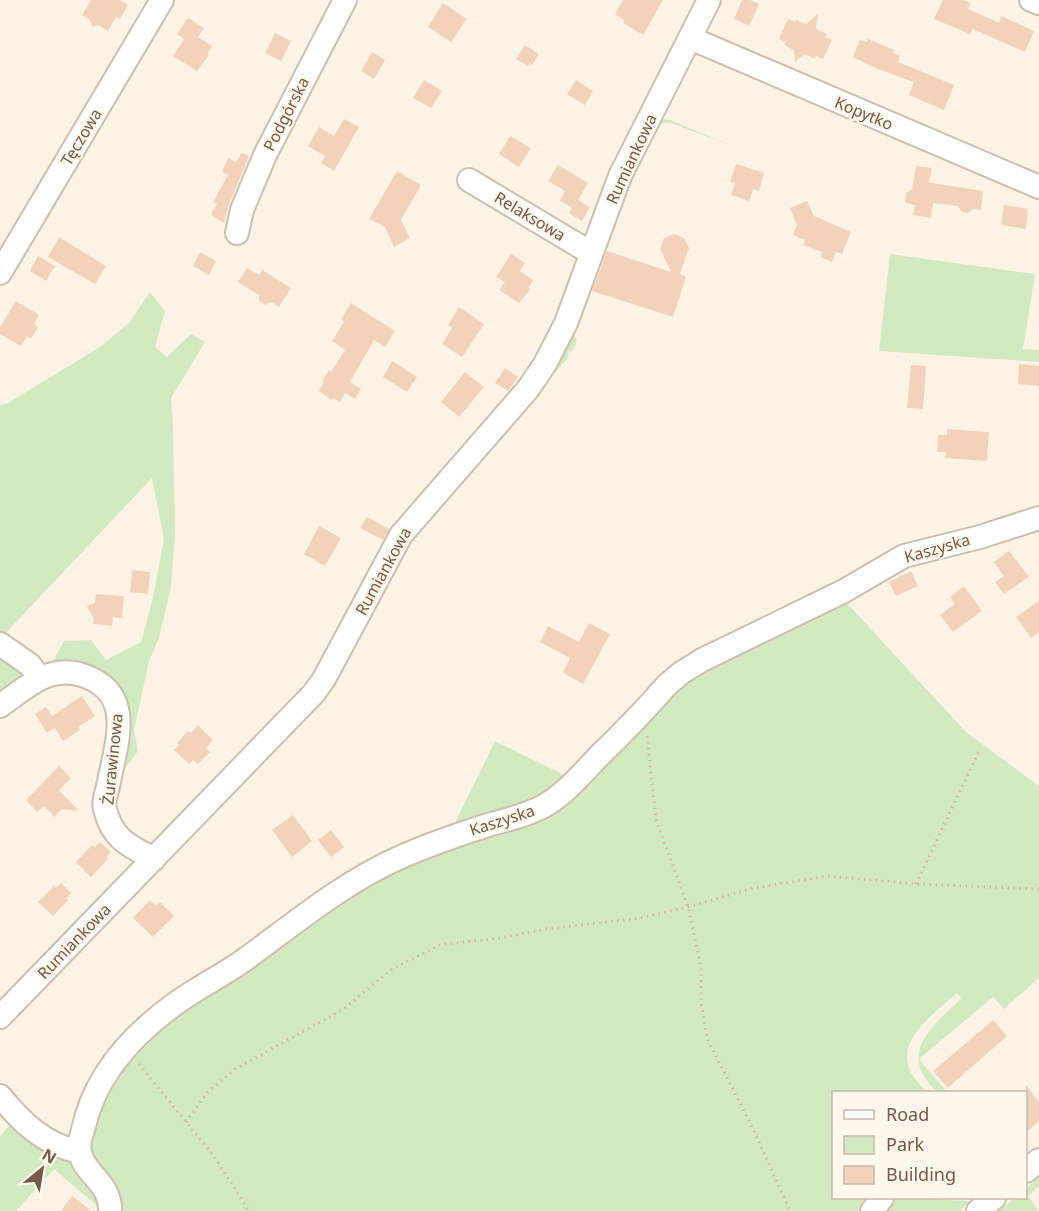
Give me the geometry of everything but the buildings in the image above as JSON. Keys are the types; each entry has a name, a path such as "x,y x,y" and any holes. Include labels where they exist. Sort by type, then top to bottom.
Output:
{"street":[{"name":"Tęczowa","path":"0,273 162,0"},
{"name":"Podgórska","path":"237,233 242,210 265,156 345,0"},
{"name":"Rumiankowa","path":"0,1017 314,693 324,680 401,535 528,389 566,323 620,176 709,0"},
{"path":"1031,0 1039,3"},
{"name":"Kopytko","path":"690,38 1039,187"},
{"name":"Relaksowa","path":"469,180 591,253"},
{"name":"Kaszyska","path":"79,1152 85,1121 94,1094 104,1076 142,1031 174,1005 246,959 324,899 403,856 534,811 553,800 574,782 667,685 711,654 844,591 904,556 980,537 1039,518"},
{"path":"0,644 30,665 39,677"},
{"name":"Żurawinowa","path":"0,706 39,677 57,672 77,673 94,679 109,690 117,704 120,720 104,807 112,830 124,843 154,859"},
{"path":"0,1096 33,1131 63,1148 79,1152 104,1186 110,1211"},
{"path":"1027,1170 1039,1160"}],"path":[{"path":"646,709 648,754 656,819 688,907 701,967 701,1002 707,1038 755,1133 790,1211"},
{"path":"916,884 980,749"},
{"path":"186,1122 207,1093 235,1069 342,1010 392,969 440,945 640,918 753,888 828,876 916,884 1039,889"},
{"path":"126,1048 214,1156 249,1211"}],"green space":[{"path":"660,119 670,120 732,146 671,123 660,123 597,254 573,335 577,340 574,350 569,351 567,359 500,433 528,398 624,178"},
{"path":"890,254 1035,274 1023,349 1039,350 1039,362 879,351"},
{"path":"150,292 165,311 155,347 167,357 191,334 205,342 171,398 175,536 171,587 159,638 149,661 134,730 138,751 127,766 112,778 124,720 97,674 0,699 0,406 100,347 129,323","holes":["152,478 164,539 153,598 141,642 106,660 91,640 64,641 50,667 1,638"]},
{"path":"918,555 923,563 893,572 843,599 966,732 1039,786 1039,978 1004,1009 993,997 919,1059 922,1042 929,1031 961,999 957,993 922,1025 910,1044 907,1055 911,1072 926,1091 832,1091 832,1199 864,1199 858,1211 113,1211 92,1167 86,1132 129,1050 359,883 535,814 674,685"},
{"path":"495,741 568,777 544,800 450,833"},
{"path":"919,1059 946,1091 936,1091 925,1078"},
{"path":"11,1124 81,1165 103,1211 54,1169 16,1211 0,1211 0,1136"},
{"path":"1039,1177 1039,1186 1028,1196 1039,1211 999,1211 1014,1199 1027,1199 1027,1188"},
{"path":"924,1199 970,1201 960,1211 881,1211 891,1201"}]}
